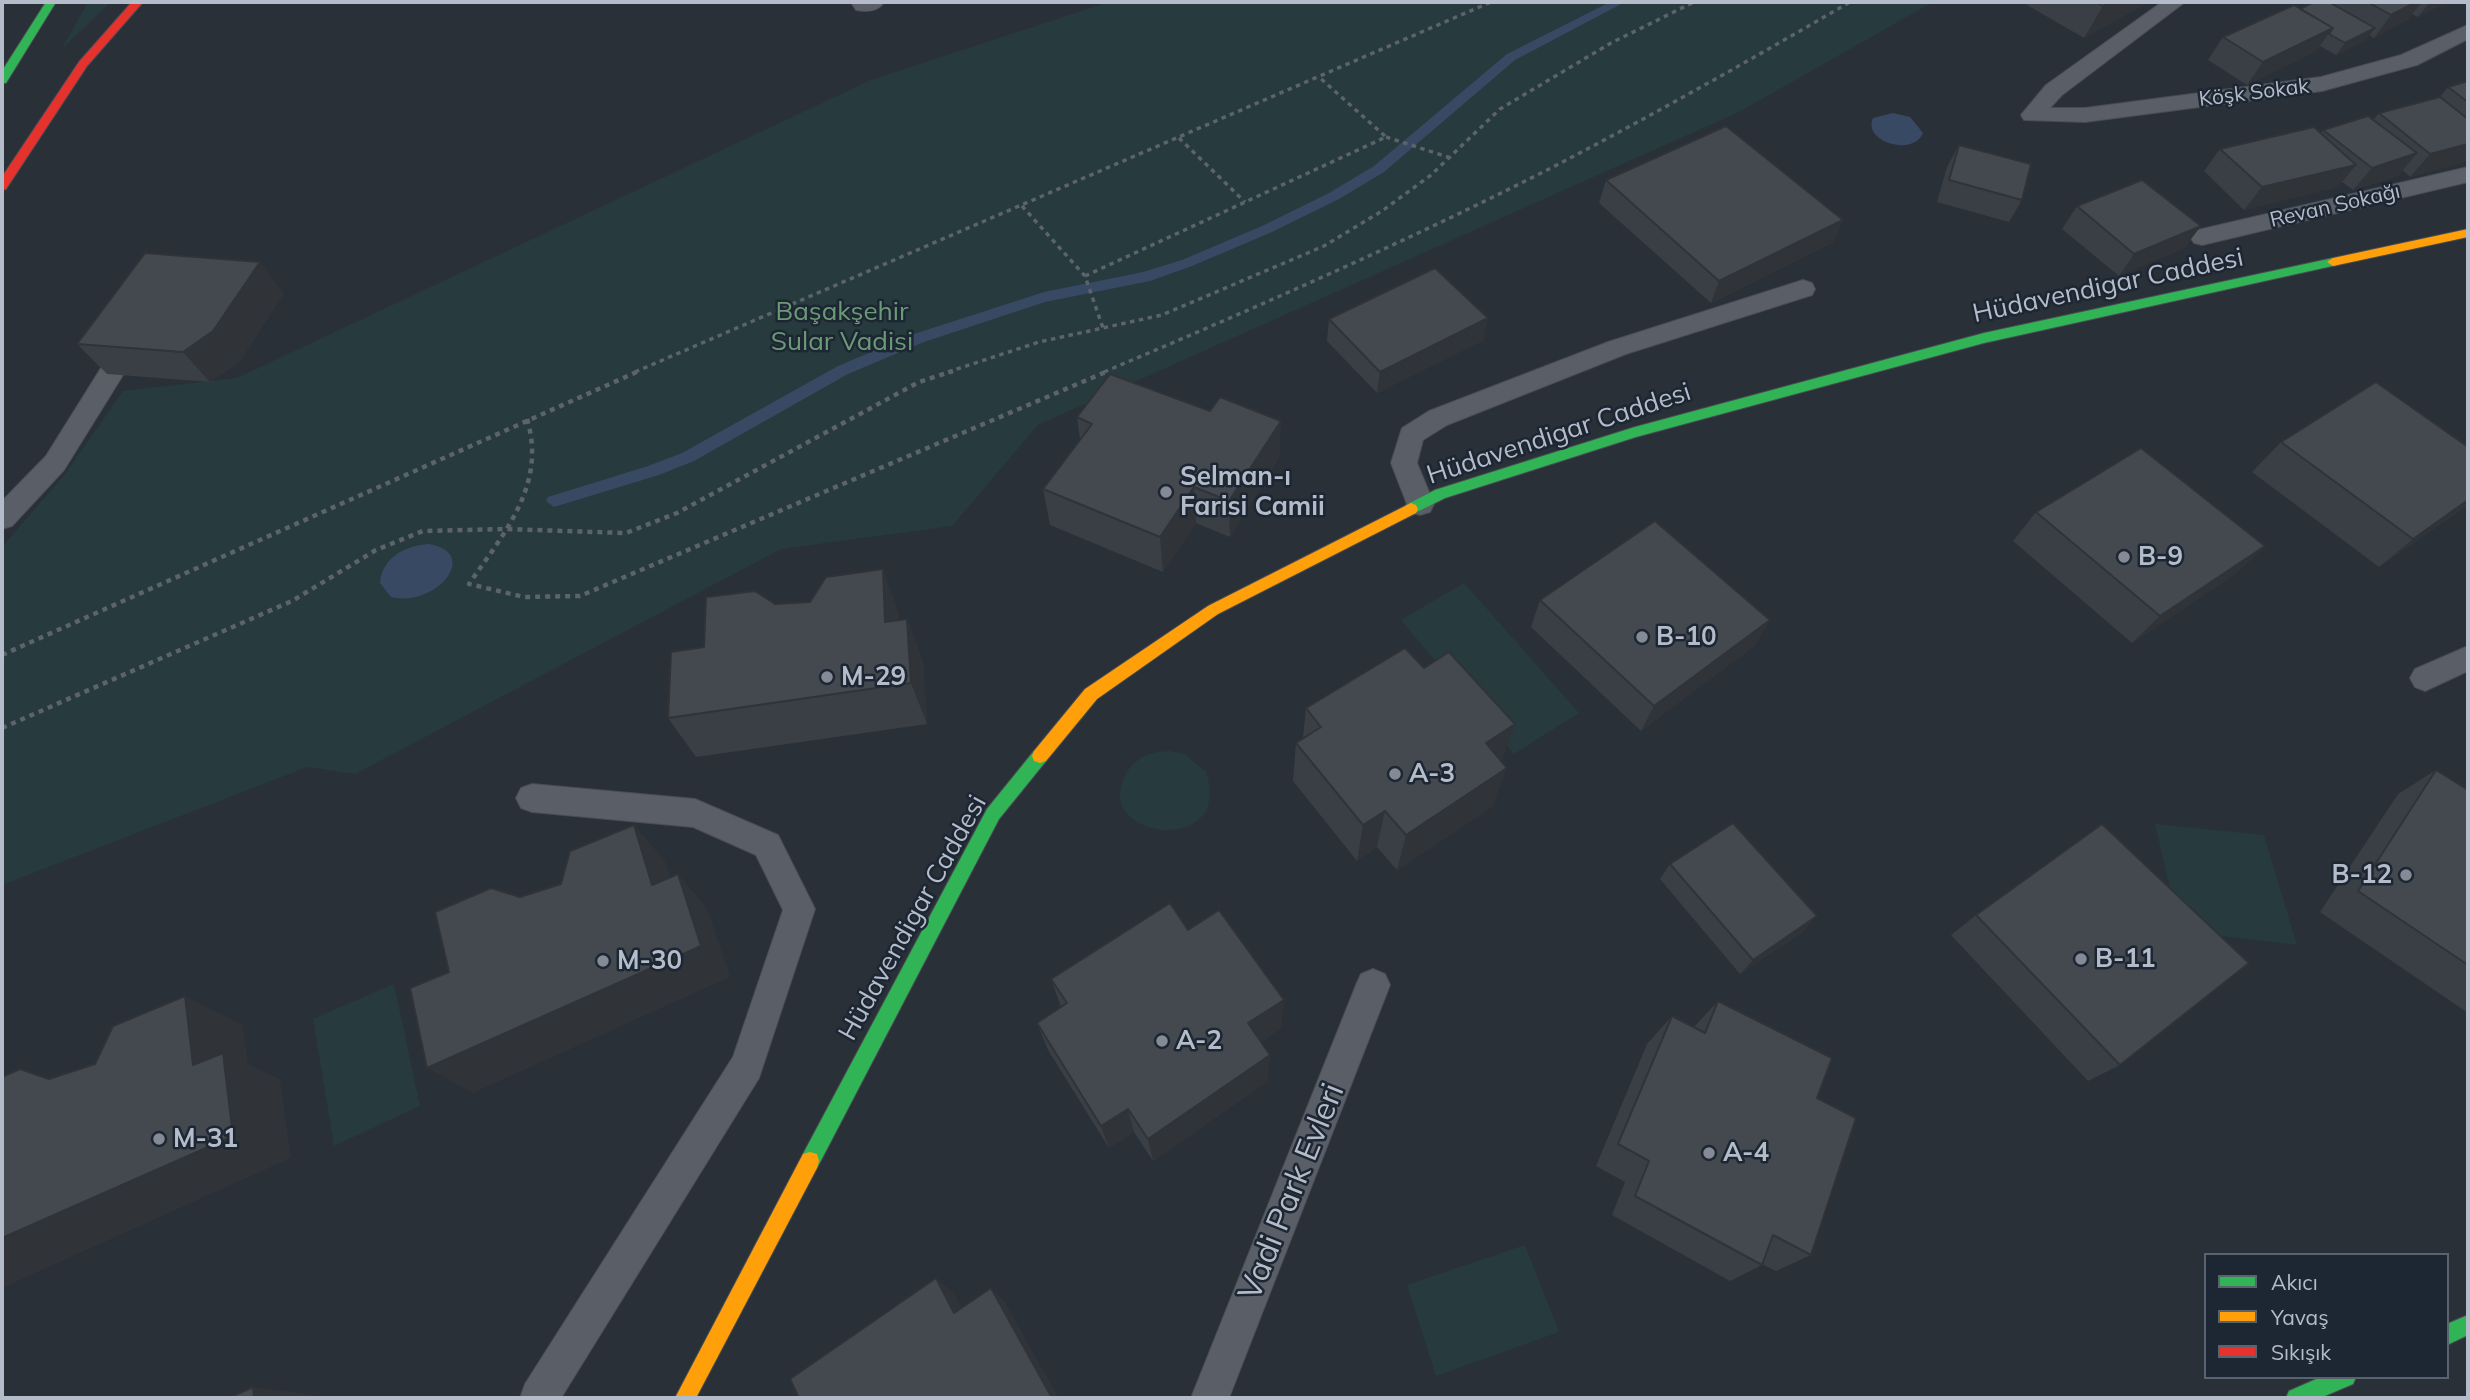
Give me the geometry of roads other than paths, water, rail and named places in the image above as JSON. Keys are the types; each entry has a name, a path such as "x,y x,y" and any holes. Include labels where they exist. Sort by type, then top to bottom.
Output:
{"street":[{"path":"2,80 51,2"},
{"path":"2,186 83,64 138,2"},
{"name":"Hüdavendigar Caddesi","path":"685,1398 993,814 1091,694 1213,610 1440,494 1635,432 1984,338 2468,233"},
{"path":"2449,1334 2468,1325"},
{"path":"2296,1398 2341,1379"}],"lane":[{"name":"Köşk Sokak","path":"2175,2 2054,90 2032,115 2085,115 2322,84 2409,60 2468,31"},
{"name":"Revan Sokağı","path":"2202,237 2468,174"},
{"path":"1420,504 1404,463 1412,435 1438,418 1617,348 1803,289"},
{"path":"2,518 55,463 110,375"},
{"path":"2425,678 2468,658"},
{"path":"532,799 695,813 767,845 799,909 747,1066 539,1398"},
{"name":"Vadi Park Evleri","path":"1210,1398 1373,985"}],"water":[{"path":"1893,113 1910,117 1923,133 1918,140 1910,144 1890,144 1875,134 1872,127 1873,118"},
{"path":"428,544 444,549 451,557 452,567 447,578 424,594 408,598 391,597 380,583 385,567 403,551"}],"waterway":[{"path":"554,501 653,471 688,457 843,370 919,338 1044,297 1145,277 1187,263 1267,229 1334,196 1379,169 1511,57 1619,2"}],"place":[{"name":"Selman-ı Farisi Camii","path":"1166,492"},
{"name":"B-9","path":"2124,557"},
{"name":"B-10","path":"1642,637"},
{"name":"M-29","path":"827,677"},
{"name":"A-3","path":"1395,774"},
{"name":"B-12","path":"2406,875"},
{"name":"B-11","path":"2081,959"},
{"name":"M-30","path":"603,961"},
{"name":"A-2","path":"1162,1041"},
{"name":"M-31","path":"159,1139"},
{"name":"A-4","path":"1709,1153"}],"park label":[{"name":"Başakşehir Sular Vadisi","path":"842,327"}]}
